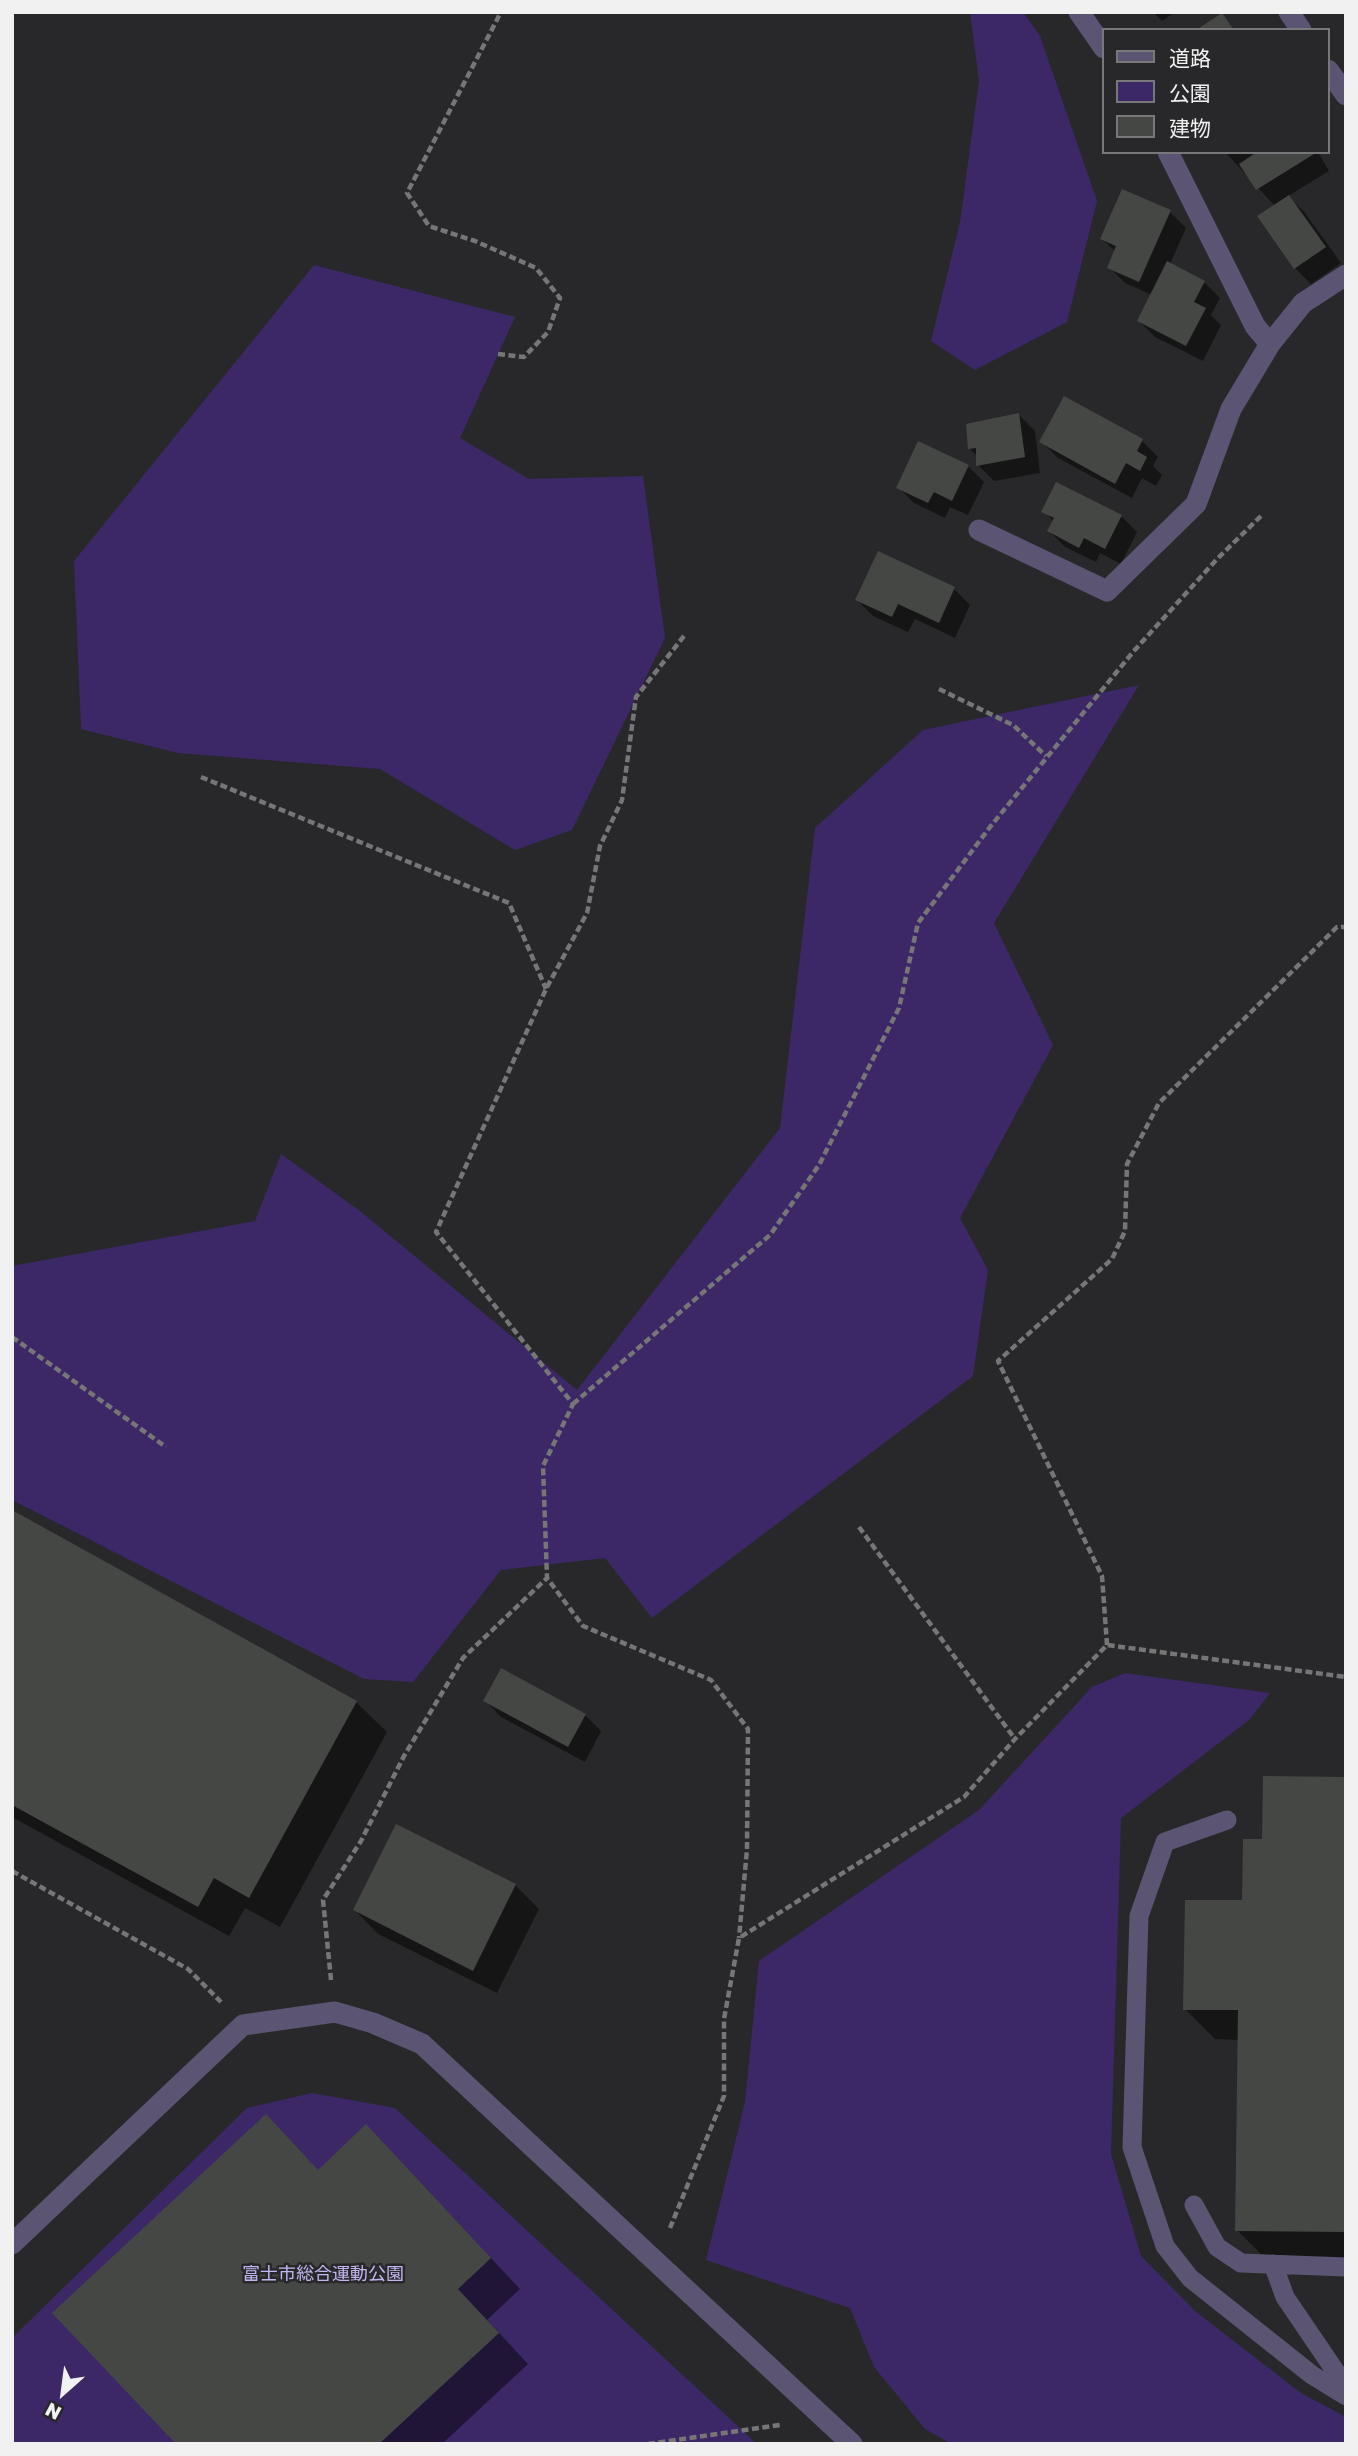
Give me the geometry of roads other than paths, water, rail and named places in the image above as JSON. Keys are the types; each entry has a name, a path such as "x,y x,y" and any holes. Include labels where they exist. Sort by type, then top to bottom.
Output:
{"street":[{"path":"1079,12 1102,45"},
{"path":"1289,12 1300,28"},
{"path":"1330,73 1346,95"},
{"path":"1169,154 1255,326 1270,344"},
{"path":"979,530 1107,591 1196,504 1231,410 1270,344 1303,303 1346,275"},
{"path":"12,2244 243,2025 335,2012 373,2022 422,2045 852,2444"}],"lane":[{"path":"1227,1820 1165,1842 1139,1916 1132,2147 1165,2246 1190,2278 1312,2375 1346,2396"},
{"path":"1194,2205 1217,2247 1241,2263 1346,2267"},
{"path":"1273,2264 1285,2297 1346,2387"}],"park label":[{"name":"富士市総合運動公園","path":"323,2274"}]}
